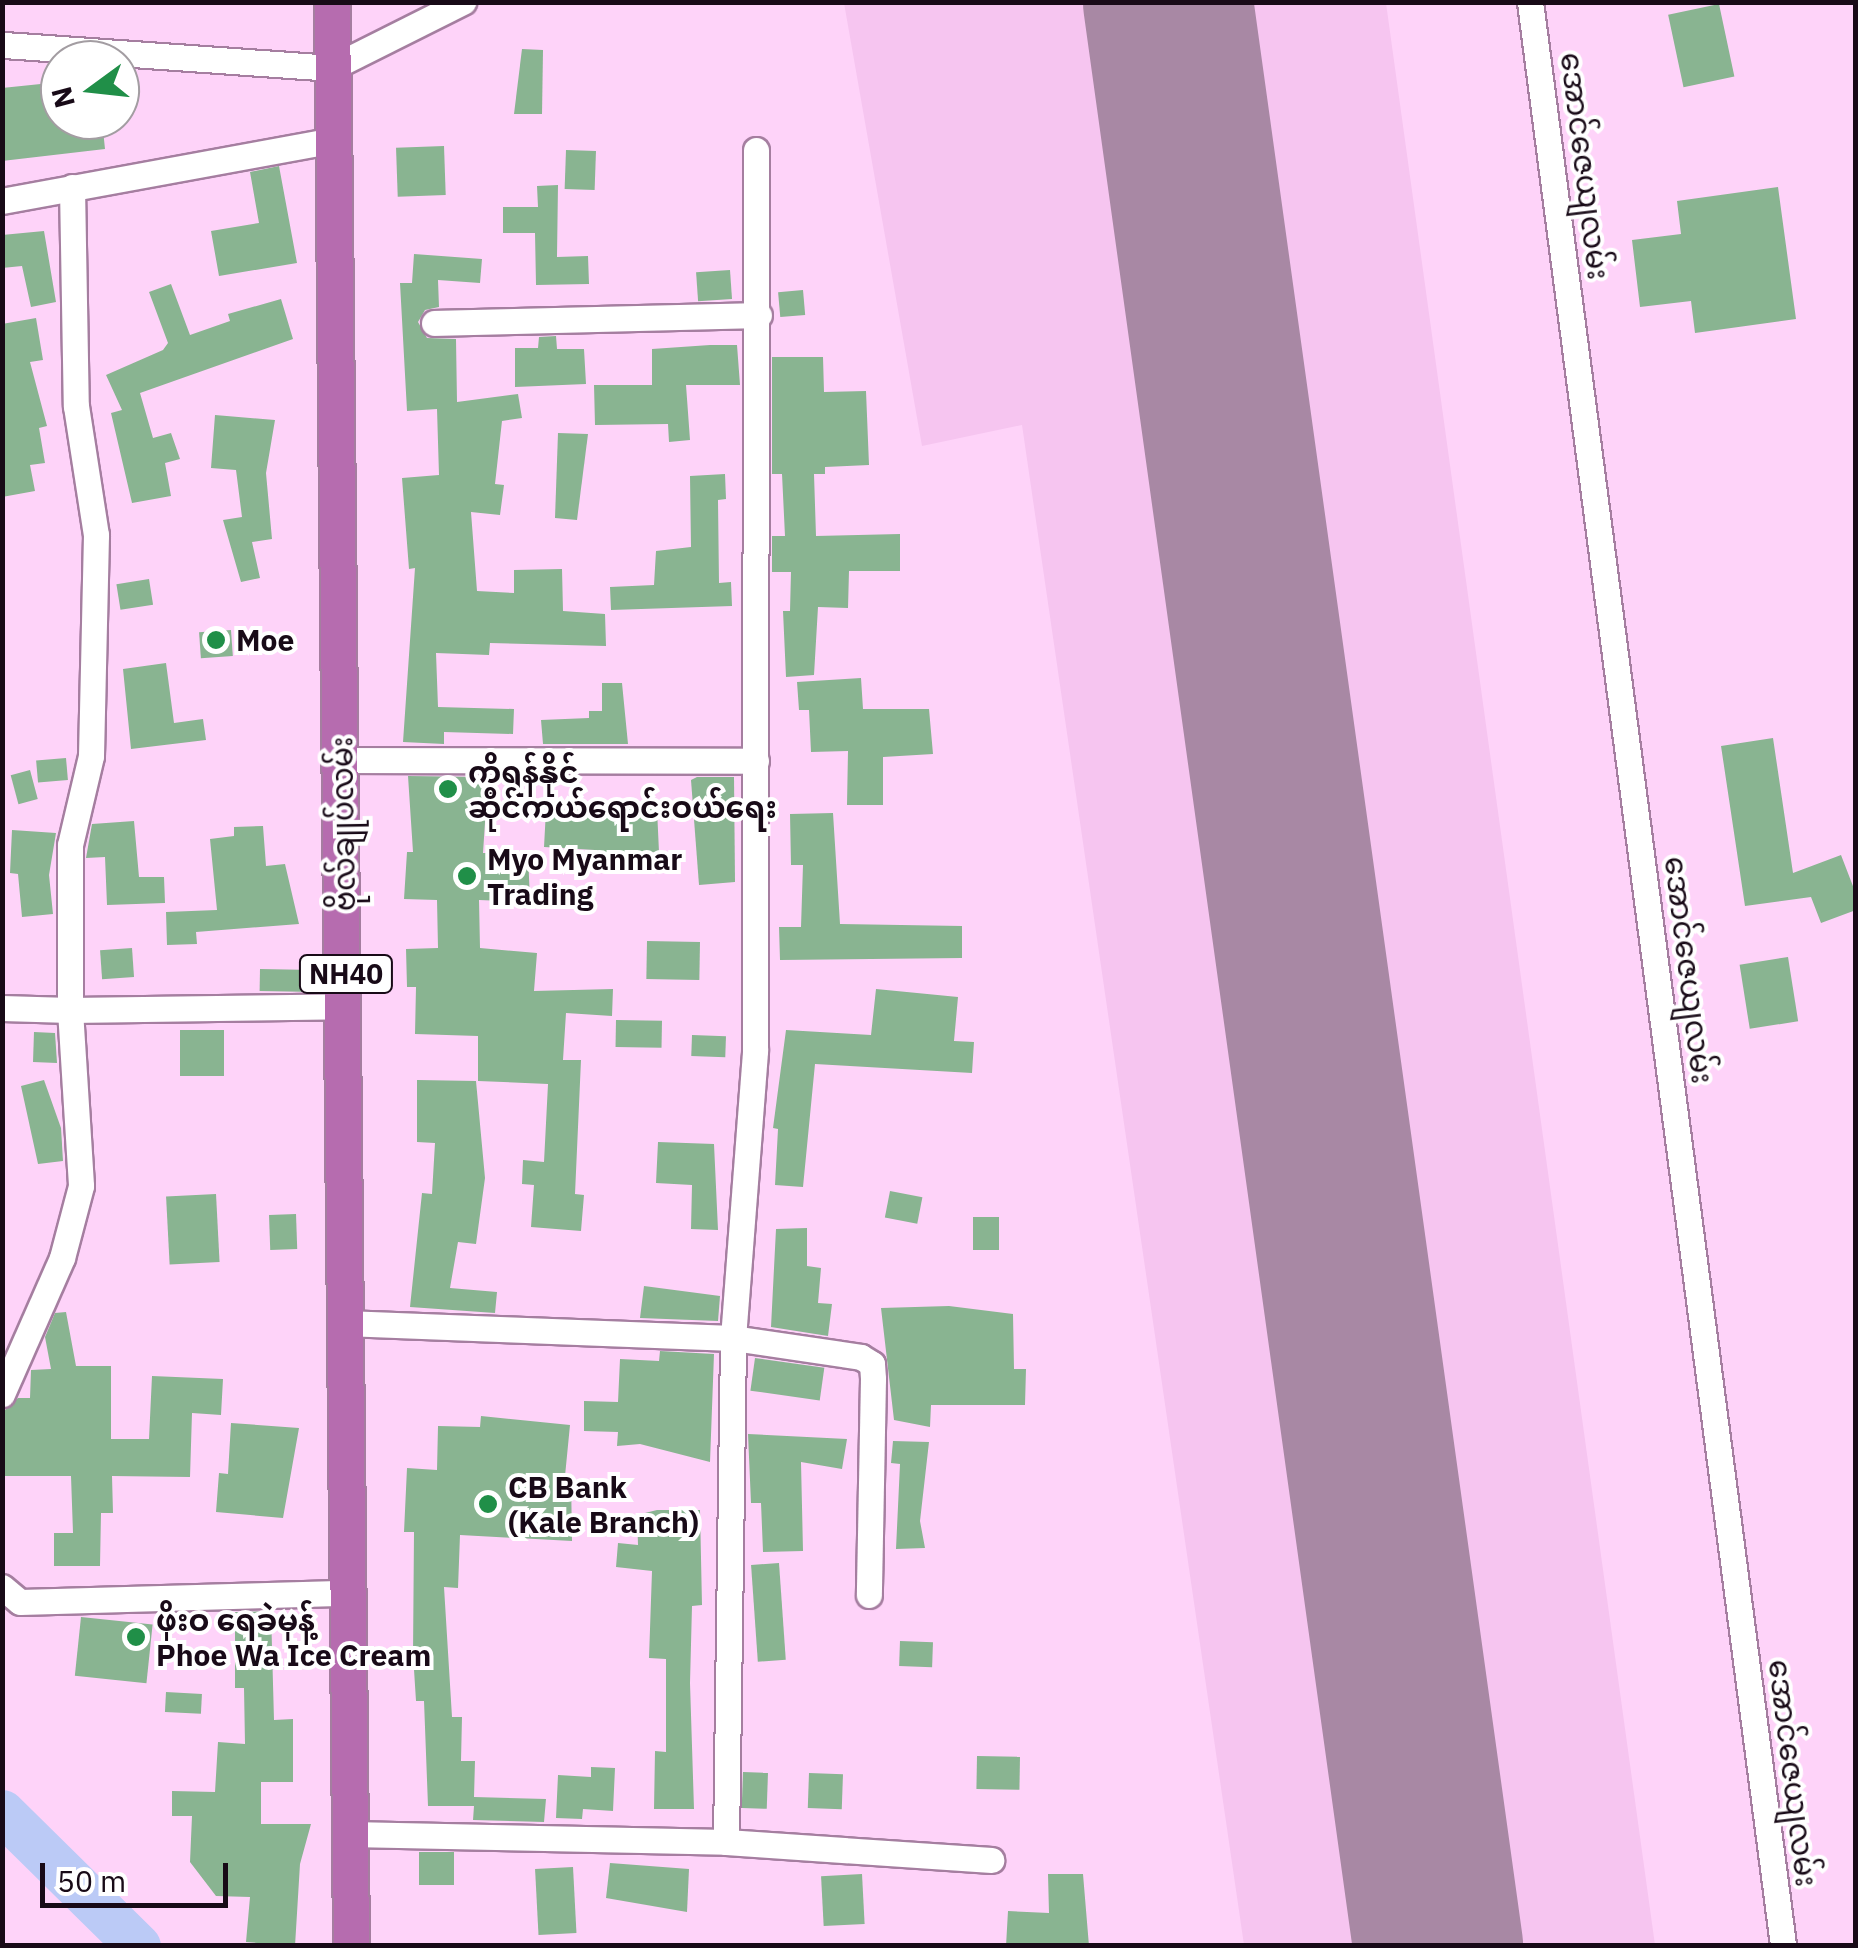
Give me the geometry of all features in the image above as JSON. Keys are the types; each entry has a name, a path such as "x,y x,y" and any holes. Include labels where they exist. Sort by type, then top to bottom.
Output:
{"highway":[{"name":"ဗိုလ်ချုပ်လမ်း","path":"332,2 346,1006 344,1323 351,1946"}],"street":[{"path":"4,45 330,68 464,2"},
{"name":"အောင်ဇေယျလမ်း","path":"1530,2 1783,1946"},
{"path":"2,201 334,140"},
{"path":"726,1842 733,1338 755,1051 759,315 756,150"},
{"path":"2,1394 62,1258 82,1186 70,1010 70,845 91,756 96,535 76,406 72,187"},
{"path":"434,323 759,315"},
{"path":"342,760 756,762"},
{"path":"2,1008 346,1006"},
{"path":"344,1323 733,1338 872,1364 869,1595"},
{"path":"2,1587 20,1602 347,1593"},
{"path":"350,1834 726,1842 990,1860"}],"shaded area":[{"path":"844,3 1386,3 1655,1945 1244,1945 1022,425 922,446"}],"building":[{"path":"1719,4 1734,76 1684,87 1668,15"},
{"path":"522,49 543,50 542,114 514,114"},
{"path":"40,84 40,140 104,140 105,149 2,161 2,88"},
{"path":"444,146 446,195 398,197 396,148"},
{"path":"566,150 596,151 595,190 565,189"},
{"path":"279,166 297,263 219,276 211,231 259,223 250,172"},
{"path":"558,185 557,257 588,256 589,284 536,285 535,233 503,233 503,207 538,207 537,186"},
{"path":"1778,187 1796,319 1695,333 1691,301 1640,307 1632,240 1681,234 1677,201"},
{"path":"44,231 56,302 31,307 22,266 2,268 2,235"},
{"path":"414,254 482,259 480,283 438,280 439,307 425,310 418,322 427,338 456,339 457,402 518,394 522,418 502,421 495,484 504,485 500,515 471,512 477,591 514,593 514,570 562,569 563,611 605,614 606,646 490,643 489,655 436,653 438,707 514,709 513,734 444,732 444,744 403,742 415,568 409,569 402,478 439,475 437,409 407,411 400,283 412,283"},
{"path":"730,270 732,299 698,301 696,272"},
{"path":"171,284 190,335 230,321 228,314 281,299 293,339 140,393 153,438 171,433 180,459 165,463 171,496 132,503 111,413 122,410 106,375 163,350 168,343 149,292"},
{"path":"803,290 805,315 780,317 778,292"},
{"path":"36,318 43,360 30,362 47,426 39,428 45,463 30,465 35,491 2,497 2,324"},
{"path":"556,336 557,349 584,349 586,384 515,387 515,348 538,348 539,337"},
{"path":"737,345 740,385 686,385 690,440 669,442 668,424 595,425 594,385 652,385 652,349"},
{"path":"772,357 823,357 824,392 866,391 869,465 825,467 825,474 814,474 816,536 900,534 900,571 849,571 848,608 818,607 814,675 786,677 783,611 790,611 791,572 772,572 772,536 785,536 782,474 772,474"},
{"path":"215,415 275,420 266,473 272,539 252,542 260,578 241,582 223,520 242,517 236,470 211,468"},
{"path":"558,433 588,434 577,520 555,518"},
{"path":"725,474 726,499 718,500 719,583 731,582 732,606 611,610 610,587 654,585 656,551 691,547 690,476"},
{"path":"149,579 153,605 120,610 116,584"},
{"path":"231,630 233,656 201,658 199,632"},
{"path":"166,663 174,723 203,719 206,740 131,749 123,669"},
{"path":"861,678 863,709 929,709 933,754 883,757 883,805 847,805 848,751 811,752 809,710 799,710 797,682"},
{"path":"602,683 622,683 628,744 543,744 541,720 589,718 589,711 602,711"},
{"path":"1773,738 1793,873 1841,855 1856,894 1856,910 1821,923 1811,897 1745,906 1721,746"},
{"path":"66,758 68,780 38,783 36,761"},
{"path":"30,770 38,799 18,804 11,775"},
{"path":"408,776 488,777 483,853 528,853 530,902 479,900 480,948 537,953 534,991 613,989 612,1016 566,1013 563,1060 581,1060 575,1194 584,1195 581,1231 531,1227 534,1185 522,1184 523,1160 544,1162 548,1084 478,1081 478,1036 415,1034 416,987 407,987 406,949 438,948 437,900 404,899 407,852 413,852"},
{"path":"734,777 735,882 699,885 691,780"},
{"path":"657,809 659,852 595,855 595,850 544,847 546,810"},
{"path":"833,813 840,924 962,926 962,958 780,960 779,927 801,927 803,865 791,865 790,814"},
{"path":"134,821 139,877 164,877 165,903 107,905 105,857 86,858 92,824"},
{"path":"263,826 266,866 285,864 299,924 196,932 197,944 167,945 166,912 217,910 210,839 234,836 234,827"},
{"path":"12,830 56,833 49,875 53,914 22,917 18,874 10,873"},
{"path":"647,941 700,942 699,980 646,979"},
{"path":"132,948 134,977 102,979 100,950"},
{"path":"1788,957 1798,1021 1750,1029 1740,965"},
{"path":"260,969 314,970 314,992 260,991"},
{"path":"876,989 958,997 954,1041 974,1042 972,1073 815,1064 803,1187 775,1185 778,1129 773,1128 786,1030 871,1035"},
{"path":"616,1020 662,1021 662,1048 616,1047"},
{"path":"180,1030 224,1030 224,1076 180,1076"},
{"path":"34,1032 55,1033 57,1063 33,1062"},
{"path":"692,1035 726,1036 725,1057 691,1056"},
{"path":"44,1080 61,1128 63,1161 38,1164 21,1086"},
{"path":"417,1080 476,1081 485,1178 476,1244 458,1242 450,1288 497,1292 495,1313 410,1307 422,1193 432,1194 435,1143 417,1142"},
{"path":"658,1142 714,1144 718,1230 691,1229 692,1185 656,1183"},
{"path":"890,1191 922,1197 917,1224 885,1218"},
{"path":"216,1194 220,1262 170,1265 166,1197"},
{"path":"296,1214 297,1249 270,1250 269,1215"},
{"path":"973,1217 999,1217 999,1250 973,1250"},
{"path":"807,1228 807,1266 821,1268 818,1303 832,1304 828,1336 771,1327 776,1229"},
{"path":"644,1286 720,1296 718,1321 640,1318"},
{"path":"949,1306 1013,1314 1014,1369 1026,1369 1025,1405 931,1405 930,1427 894,1420 881,1308"},
{"path":"66,1312 76,1366 111,1366 111,1439 149,1439 152,1376 223,1379 221,1415 192,1413 190,1477 112,1476 113,1513 101,1513 100,1566 54,1566 54,1533 73,1533 71,1476 2,1476 5,1410 18,1398 30,1398 31,1370 51,1369 45,1337 55,1313"},
{"path":"660,1351 714,1354 710,1462 640,1444 617,1446 618,1432 584,1431 584,1401 618,1402 620,1359 659,1361"},
{"path":"755,1358 824,1368 820,1400 750,1391"},
{"path":"481,1416 570,1425 565,1476 571,1477 572,1541 460,1535 458,1588 444,1587 452,1717 462,1717 461,1761 475,1761 474,1797 546,1799 544,1822 473,1820 474,1806 428,1806 424,1701 416,1701 413,1654 414,1532 404,1532 407,1468 437,1470 438,1426 480,1427"},
{"path":"231,1423 299,1428 283,1518 216,1512 219,1473 228,1474"},
{"path":"748,1434 847,1439 842,1469 801,1462 803,1551 763,1552 761,1503 751,1503"},
{"path":"893,1441 929,1442 920,1521 925,1548 896,1549 900,1464 891,1463"},
{"path":"657,1510 700,1510 702,1605 692,1606 690,1683 694,1809 654,1809 655,1751 666,1752 666,1659 649,1658 652,1571 616,1567 618,1543 638,1545 637,1515"},
{"path":"779,1563 786,1660 758,1662 751,1565"},
{"path":"271,1611 274,1720 293,1719 293,1782 261,1782 261,1824 311,1824 300,1864 295,1946 246,1942 250,1897 216,1896 190,1862 192,1816 172,1816 172,1791 215,1792 218,1742 245,1744 244,1688 235,1688 235,1612"},
{"path":"81,1617 153,1625 146,1683 75,1676"},
{"path":"900,1641 933,1642 932,1667 899,1666"},
{"path":"166,1692 202,1694 201,1714 165,1712"},
{"path":"977,1756 1020,1757 1019,1790 976,1789"},
{"path":"591,1767 615,1768 613,1811 583,1809 582,1819 556,1818 558,1775 591,1777"},
{"path":"743,1772 768,1773 767,1809 742,1808"},
{"path":"809,1773 843,1774 842,1809 808,1808"},
{"path":"419,1852 454,1852 454,1885 419,1885"},
{"path":"610,1863 689,1869 687,1912 606,1898"},
{"path":"573,1867 576,1933 539,1935 535,1869"},
{"path":"862,1874 865,1924 824,1926 821,1876"},
{"path":"1048,1874 1083,1874 1089,1946 1006,1946 1008,1911 1049,1913"}],"waterway":[{"path":"2,1812 138,1946"}],"runway":[{"path":"1168,2 1438,1946"}],"place":[{"name":"Moe","path":"216,640"},
{"name":"ကိုရန်နိုင် ဆိုင်ကယ်ရောင်းဝယ်ရေး","path":"448,789"},
{"name":"Myo Myanmar Trading","path":"467,876"},
{"name":"CB Bank (Kale Branch)","path":"488,1504"},
{"name":"ဖိုးဝ ရေခဲမုန့် Phoe Wa Ice Cream","path":"136,1637"}]}
